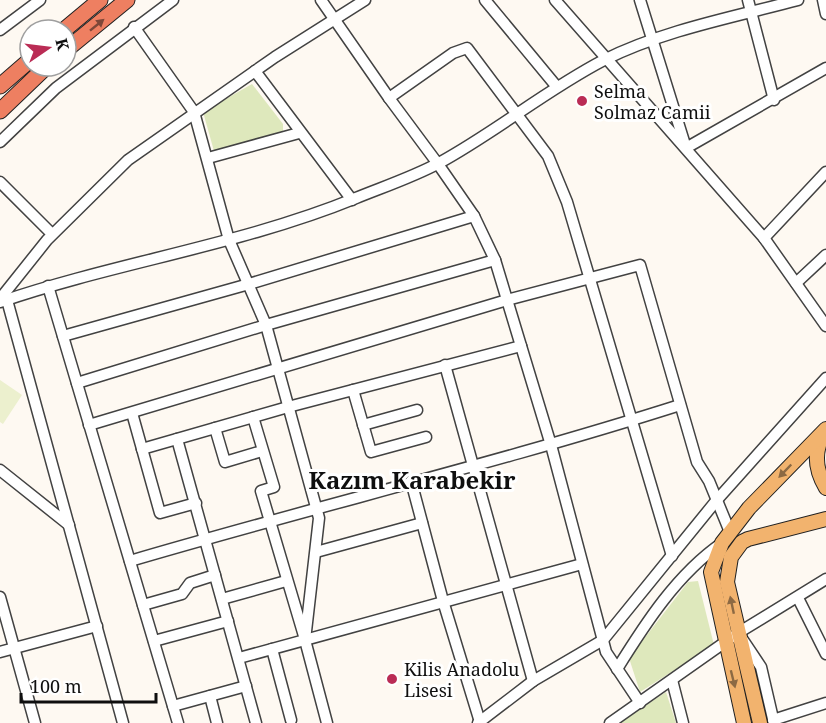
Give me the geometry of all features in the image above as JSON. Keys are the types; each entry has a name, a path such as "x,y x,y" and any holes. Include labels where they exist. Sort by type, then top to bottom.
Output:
{"highway":[{"path":"78,18 100,0"},
{"path":"78,40 128,0"},
{"path":"0,86 18,70"},
{"path":"0,111 34,78"}],"main road":[{"path":"826,430 816,456 818,472 826,488"},
{"path":"742,722 724,645 711,572 726,534 826,430"},
{"path":"769,722 738,633 727,582 730,557 737,547 748,539 826,519"}],"street":[{"path":"0,30 40,0"},
{"path":"0,142 56,88 134,27 173,0"},
{"path":"321,0 388,98 474,216 495,260 551,445 606,651 640,703"},
{"path":"2,300 52,234 128,160 194,112 364,0"},
{"path":"485,0 557,87"},
{"path":"555,0 764,238 826,326"},
{"path":"640,0 686,148"},
{"path":"748,0 774,100"},
{"path":"2,300 229,240 352,200 438,164 516,116 557,87 606,59 652,40 798,0"},
{"path":"823,0 826,14"},
{"path":"134,27 194,112 229,240 266,325 319,518 305,640"},
{"path":"388,98 453,53 467,48 548,156 559,179 672,556"},
{"path":"686,148 774,100 826,68"},
{"path":"255,71 299,133 352,200"},
{"path":"208,158 299,133"},
{"path":"764,238 826,172"},
{"path":"0,182 52,234"},
{"path":"63,336 249,284 474,216"},
{"path":"795,283 826,255"},
{"path":"77,383 266,325 495,260"},
{"path":"89,425 507,300 640,265 697,462 709,481 726,534 696,564 645,624 617,669"},
{"path":"48,286 178,723"},
{"path":"2,300 69,525 123,723"},
{"path":"142,449 288,407 521,346"},
{"path":"446,365 532,681"},
{"path":"411,481 442,601 479,722 532,681 603,640 672,556 826,378"},
{"path":"353,390 371,452 426,437"},
{"path":"130,561 316,507 551,445 680,405"},
{"path":"363,425 417,410"},
{"path":"132,413 160,513 196,503"},
{"path":"253,417 274,487 261,491 327,723"},
{"path":"215,428 225,462 262,451"},
{"path":"177,439 256,723"},
{"path":"0,470 69,525"},
{"path":"316,552 422,523"},
{"path":"239,658 582,564"},
{"path":"143,605 182,594 190,583 215,575"},
{"path":"610,723 738,633 826,580"},
{"path":"222,599 286,581"},
{"path":"0,597 35,723"},
{"path":"798,598 826,654"},
{"path":"154,641 228,621"},
{"path":"0,652 15,650 97,626"},
{"path":"272,649 291,720"},
{"path":"672,680 683,723"},
{"path":"173,706 246,686"},
{"path":"210,696 218,723"},
{"path":"769,722 826,703"}],"green space":[{"path":"252,84 283,124 283,132 214,151 203,112"},
{"path":"0,380 22,395 3,424 0,422"},
{"path":"698,581 714,645 640,692 629,658 688,582"},
{"path":"666,692 676,723 619,723"}],"place":[{"name":"Selma Solmaz Camii","path":"582,101"},
{"name":"Kilis Anadolu Lisesi","path":"392,679"}],"district":[{"name":"Kazım Karabekir","path":"412,479"}]}
